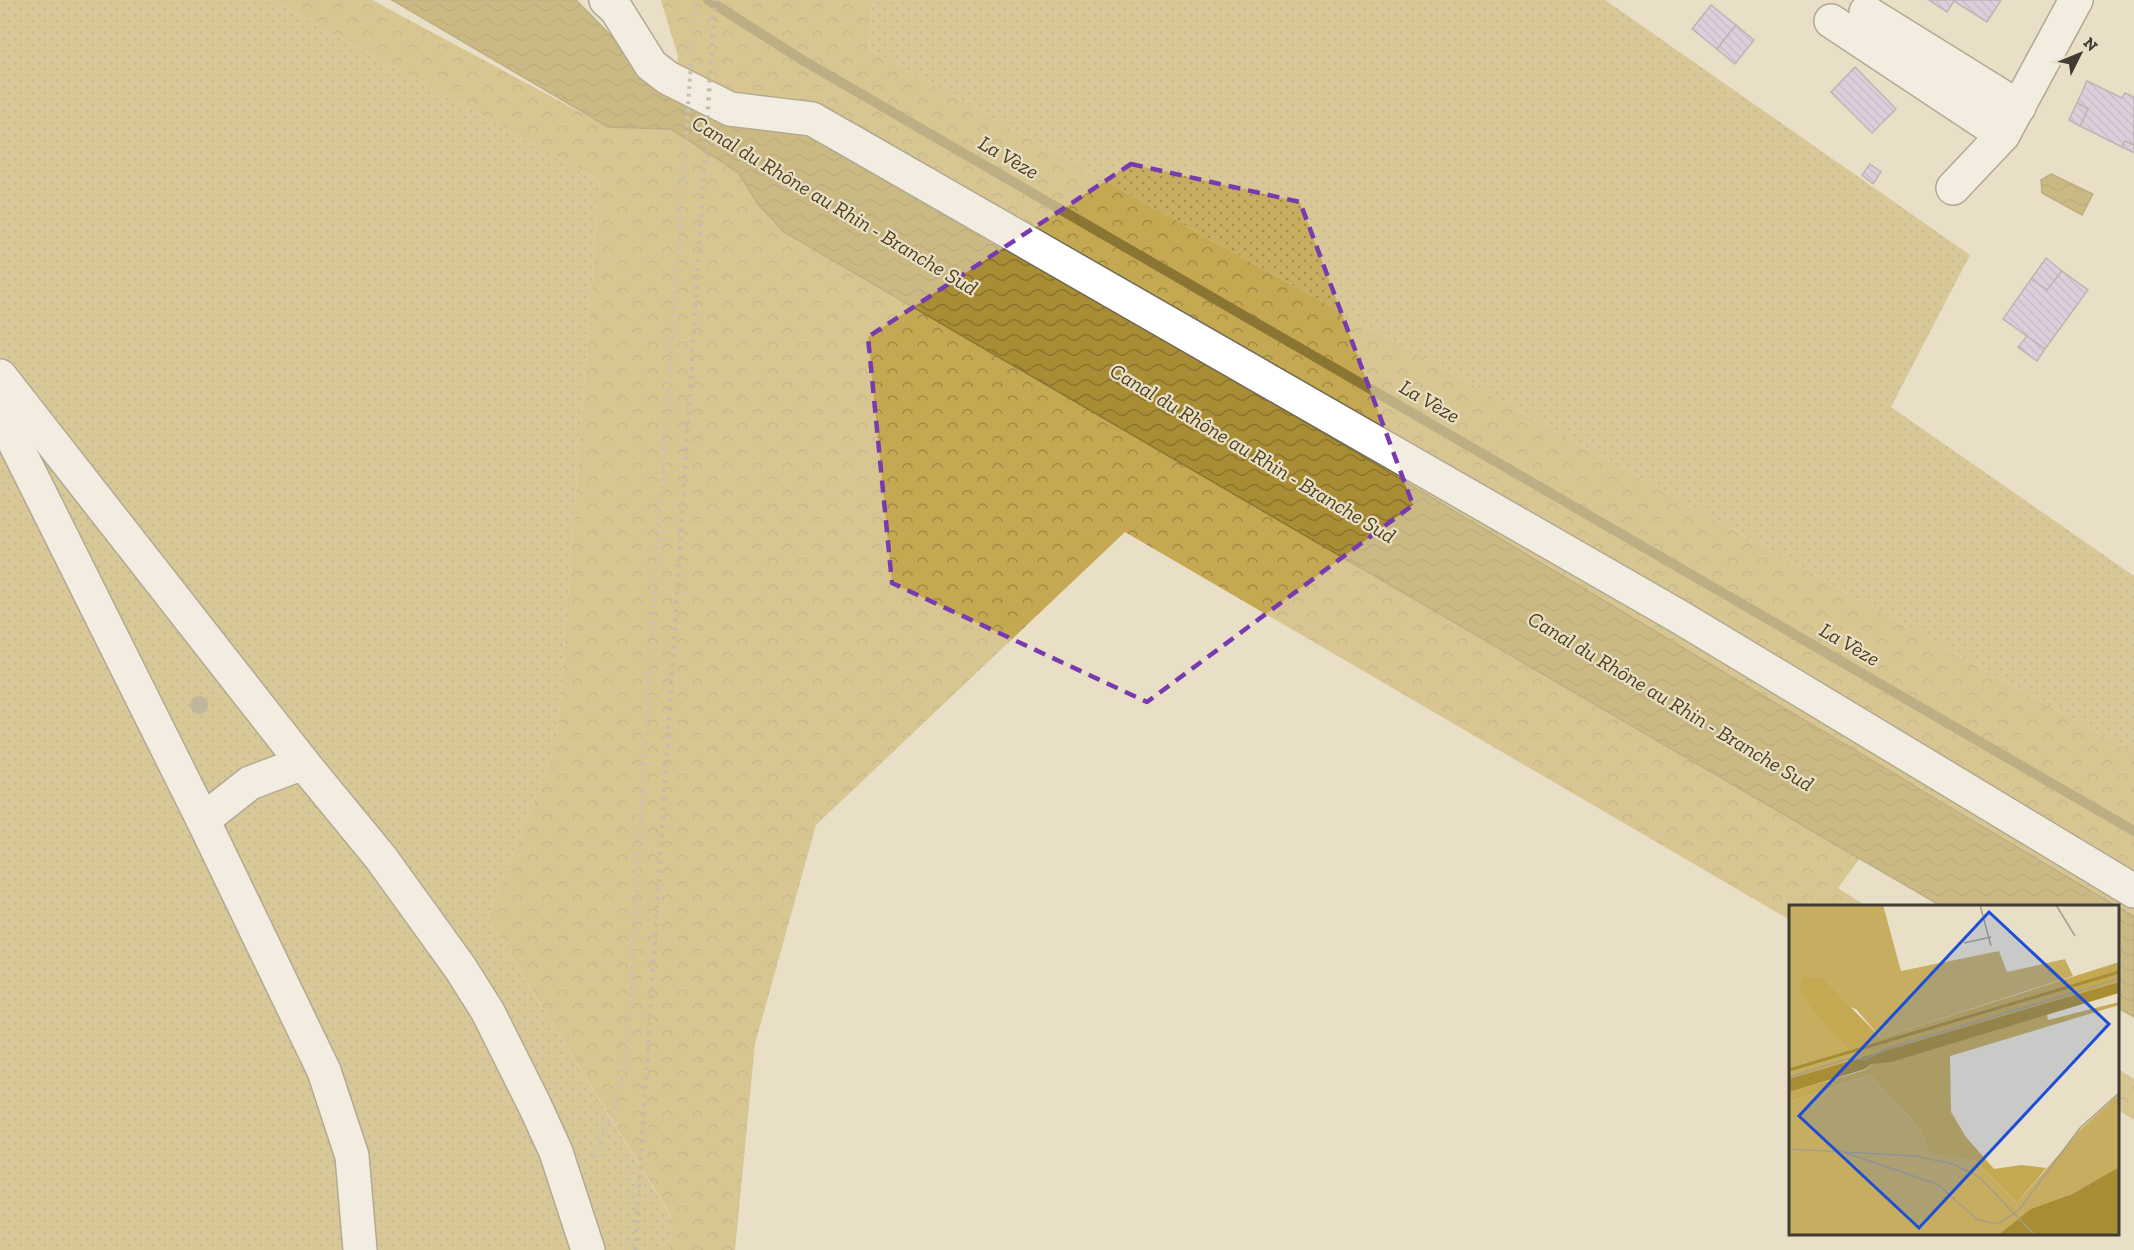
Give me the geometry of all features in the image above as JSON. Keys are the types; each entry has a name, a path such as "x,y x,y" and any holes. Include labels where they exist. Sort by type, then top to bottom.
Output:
{"street":[{"path":"606,0 616,9 651,65 668,78 730,109 812,119 1678,616 2134,891"},
{"path":"1953,188 2003,135 2076,0"},
{"path":"1866,12 2019,107"},
{"path":"1831,21 2003,135"},
{"path":"2,391 424,916 488,1012 535,1106 573,1201 588,1250"},
{"path":"2,391 8,429 203,820 324,1071 352,1156 357,1185 360,1250"},
{"path":"203,820 250,783 264,776 303,764"}],"path":[{"path":"573,1201 609,1125 627,1058 653,604 695,0"}],"highlighted area":[{"path":"1131,164 1300,202 1413,505 1147,702 892,583 868,337"}],"shaded area":[{"path":"0,0 272,0 600,180 557,743 488,918 671,1217 670,1250 0,1250"},
{"path":"873,0 1605,0 1970,255 1891,407 2134,576 2134,753 868,49"}],"green space":[{"path":"272,0 372,0 608,127 670,129 678,56 661,0 873,0 868,49 2134,753 2134,917 2119,908 2119,905 2114,905 1914,784 1838,888 1864,905 1789,905 1789,919 1125,532 816,825 755,1044 735,1250 670,1250 671,1216 488,918 557,743 600,180"},
{"path":"2119,1070 2134,1079 2134,1120 2119,1111"}],"water":[{"name":"Canal du Rhône au Rhin - Branche Sud","path":"392,0 576,0 638,63 807,125 2114,905 1939,905 784,232 758,204 738,172 671,129 608,127"},
{"path":"2051,174 2093,194 2082,215 2042,193 2041,180"},
{"path":"2119,908 2134,917 2134,1017 2119,1009"}],"building":[{"path":"1929,0 2001,0 1987,22 1954,1 1947,12"},
{"path":"1711,5 1736,25 1717,49 1692,29"},
{"path":"1736,25 1754,40 1735,64 1717,49"},
{"path":"1855,67 1896,109 1872,133 1831,92"},
{"path":"2087,81 2122,98 2125,93 2134,97 2134,145 2125,141 2122,147 2080,126 2088,109 2077,103"},
{"path":"2077,103 2088,109 2080,126 2069,120"},
{"path":"2125,141 2134,145 2134,153 2122,147"},
{"path":"1870,164 1881,172 1873,184 1862,175"},
{"path":"2046,258 2062,271 2047,290 2031,279"},
{"path":"2062,271 2088,290 2045,349 2003,319 2031,279 2047,290"},
{"path":"2027,336 2045,349 2037,361 2018,347"}],"waterway":[{"name":"La Vèze","path":"708,0 804,61 2134,831"}],"railway":[{"path":"635,1250 715,0"}]}
